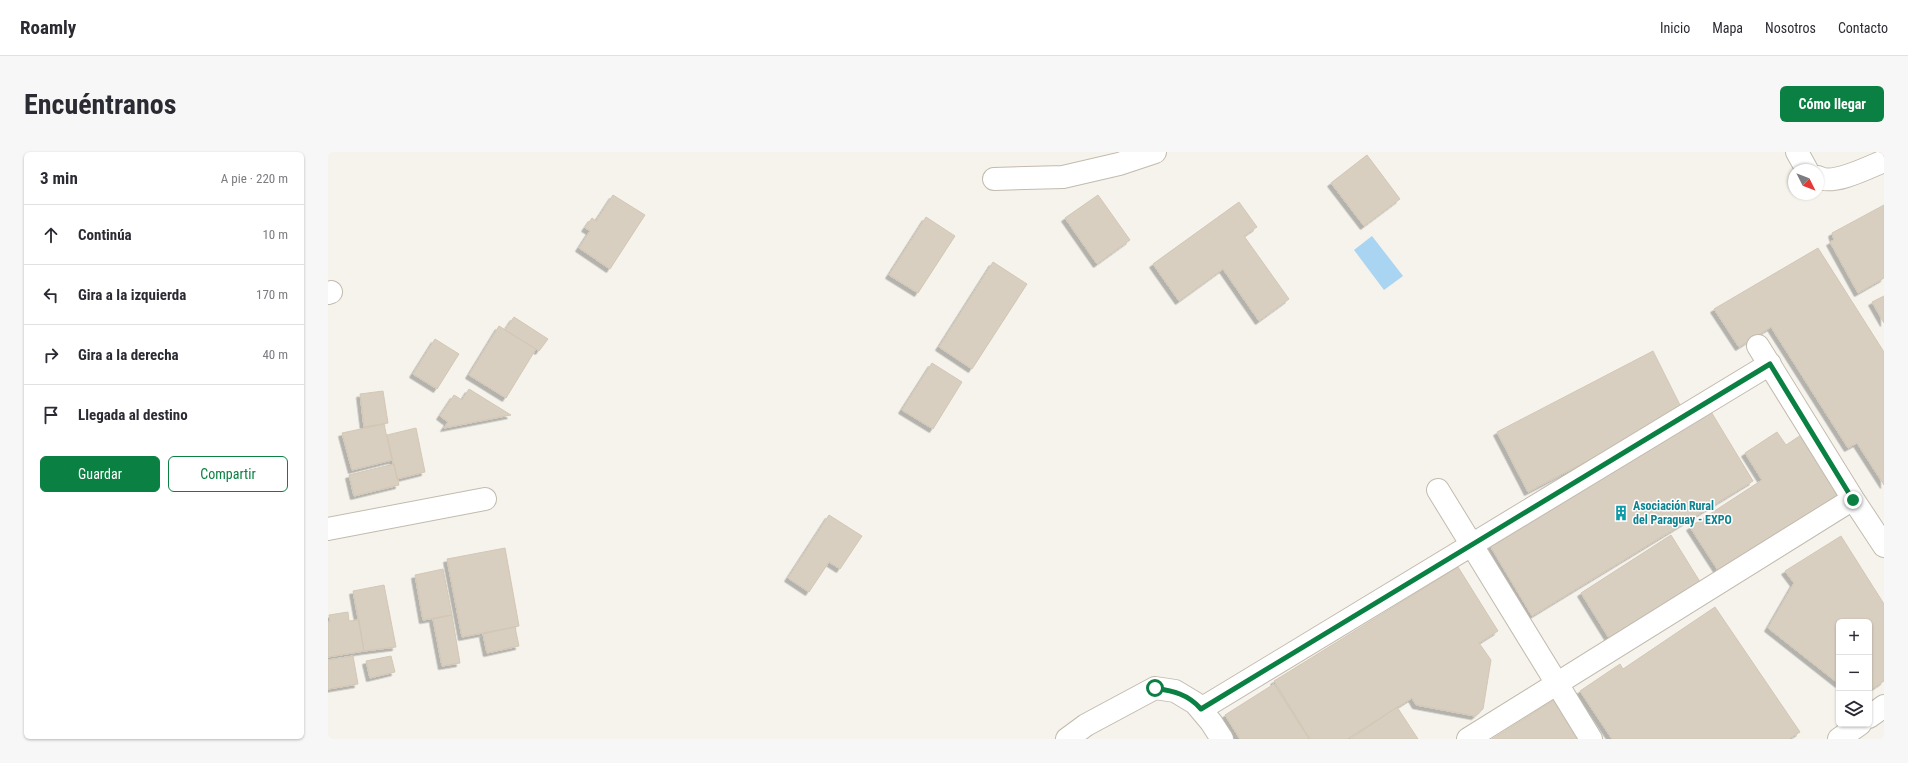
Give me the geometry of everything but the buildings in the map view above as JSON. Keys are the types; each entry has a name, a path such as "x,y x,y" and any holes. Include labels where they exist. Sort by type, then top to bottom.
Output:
{"street":[{"path":"994,179 1064,177 1119,164 1155,152"},
{"path":"1797,152 1804,164"},
{"path":"1824,180 1840,178 1884,161"},
{"path":"1758,346 1853,500 1884,546"},
{"path":"1201,709 1770,364"},
{"path":"1438,490 1590,739"},
{"path":"328,529 485,499"},
{"path":"1468,739 1853,500"},
{"path":"1067,739 1086,725 1155,688 1175,691 1196,703 1222,739"},
{"path":"1872,715 1884,706"},
{"path":"1839,739 1856,727"}],"water":[{"path":"1372,236 1403,276 1384,290 1354,250"}],"place":[{"name":"Asociación Rural del Paraguay - EXPO","path":"1621,513"}],"route":[{"path":"1155,688 1175,691 1196,703 1201,709 1770,364 1853,500"}]}
